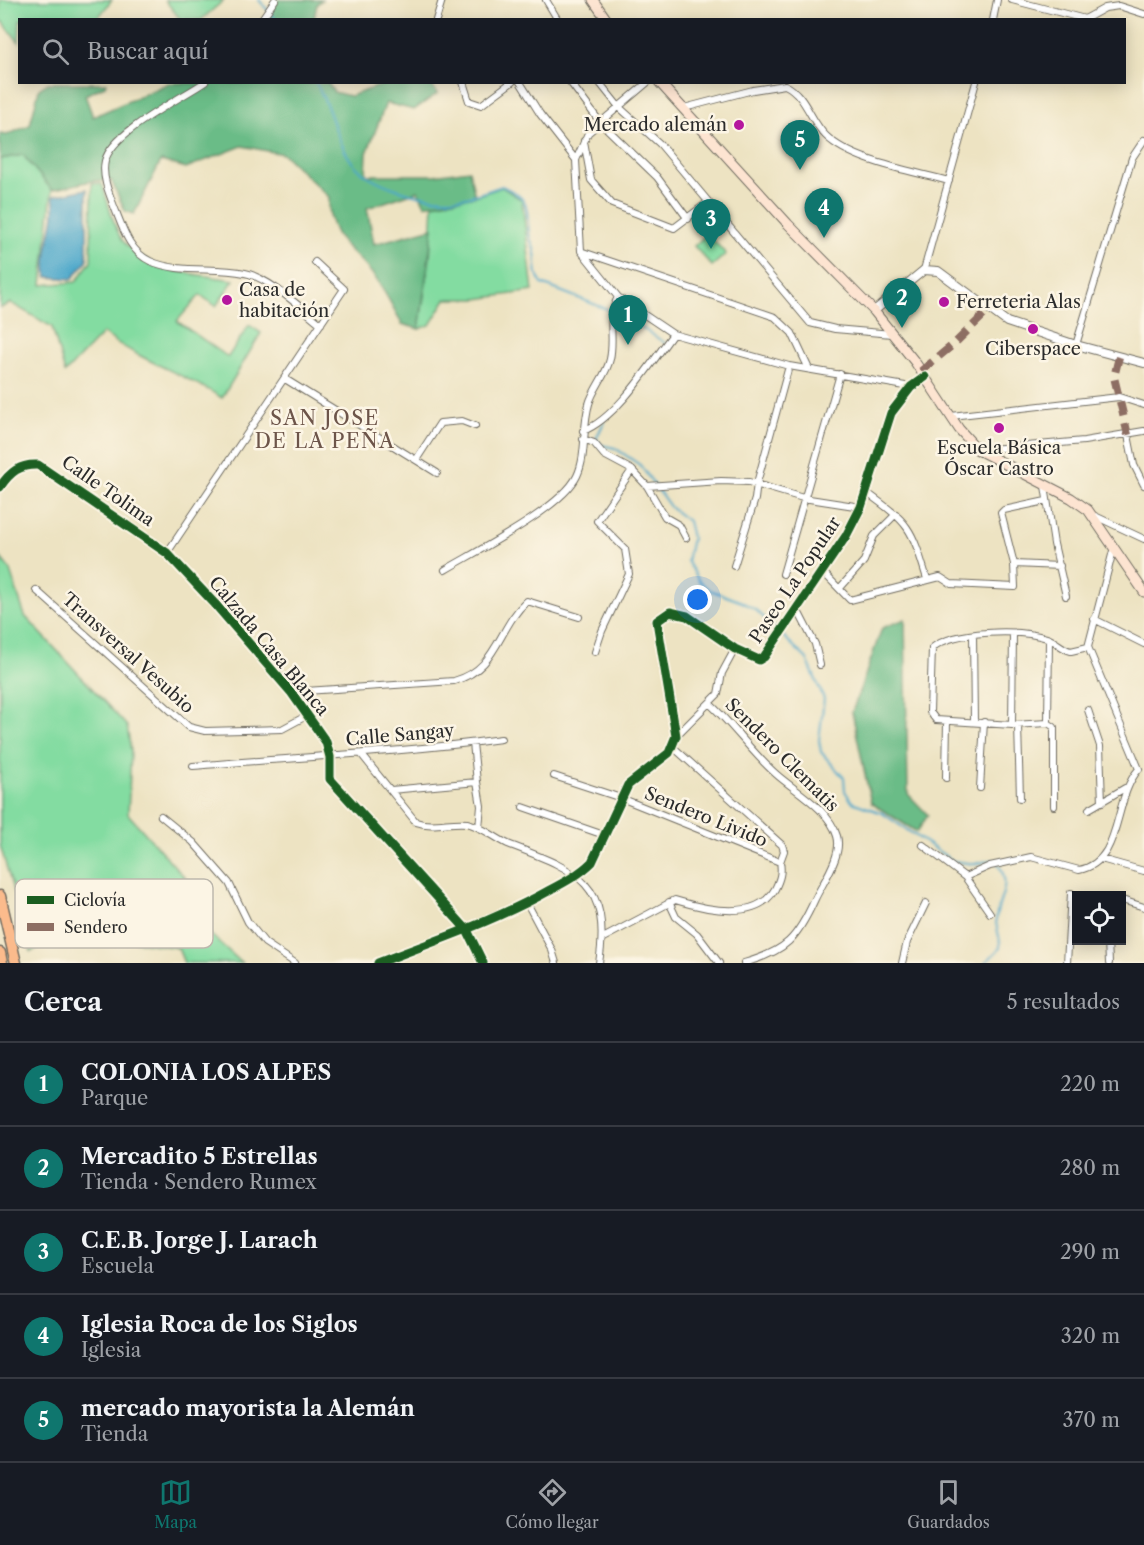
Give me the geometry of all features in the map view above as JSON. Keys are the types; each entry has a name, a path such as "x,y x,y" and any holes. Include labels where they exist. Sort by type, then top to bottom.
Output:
{"main road":[{"path":"593,0 606,18"},
{"path":"661,84 788,224 874,311 926,377 951,416 978,450 1071,498 1093,515 1144,592"},
{"path":"0,896 16,963"},
{"path":"0,952 2,963"}],"street":[{"path":"437,18 442,0"},
{"path":"546,0 557,18"},
{"path":"994,18 998,0"},
{"path":"1012,0 1077,18"},
{"path":"263,17 273,3"},
{"path":"1087,18 1105,8 1119,6 1144,14"},
{"path":"201,84 121,138 108,153 105,171 107,185 127,238 135,250 147,260 164,266 248,273 262,280 321,324"},
{"path":"464,84 469,101 481,105 509,84"},
{"path":"521,84 540,114 576,160"},
{"path":"572,84 600,122 639,157 688,219"},
{"path":"601,84 620,107 660,144 707,203 810,322 836,329 893,334"},
{"path":"646,84 588,133 576,160 580,251 618,298 673,334 789,366 911,387"},
{"path":"874,311 924,270 975,84"},
{"path":"684,108 753,90 785,85 800,97 824,135 833,141 857,154 949,181"},
{"path":"584,140 591,180 612,204 668,227 679,226 707,203"},
{"path":"1076,345 1132,158 1144,140"},
{"path":"580,251 775,317 792,333 809,369"},
{"path":"167,553 344,288 315,262"},
{"path":"924,270 942,272 1006,322 1076,345 1144,363"},
{"path":"445,570 546,507 570,488 580,468 583,435 590,402 610,359 611,313 618,298"},
{"path":"583,435 612,410 673,334"},
{"path":"734,566 755,499 757,483 789,366"},
{"path":"783,574 840,374"},
{"name":"Paseo La Popular","path":"676,736 657,621 670,612 687,616 735,649 762,659 822,571 861,507 891,412 911,387 926,377"},
{"path":"285,379 437,473"},
{"path":"951,416 1119,397 1144,405"},
{"path":"416,460 440,423 462,421 475,426"},
{"path":"978,450 1128,435 1144,431"},
{"path":"583,435 604,455 632,470 647,486 665,517 679,525 686,538"},
{"path":"1128,435 1134,465 1144,485"},
{"name":"Calle Tolima","path":"0,487 17,467 27,464 38,465 167,553"},
{"path":"596,652 629,574 625,549 597,521 632,470"},
{"path":"647,486 721,481 757,483 803,498 861,507"},
{"path":"1045,486 1046,501 1066,596"},
{"path":"866,492 906,523 915,539 927,579"},
{"path":"822,571 850,600 859,600 940,576 951,584 1013,588 1016,585 1014,564 1001,513 1004,510 1046,501"},
{"path":"840,588 864,561 874,536 896,514"},
{"path":"1093,515 1144,539"},
{"path":"1089,809 1126,788 1141,770 1088,648 1114,547"},
{"name":"Calzada Casa Blanca","path":"167,553 291,692 326,742 330,757 330,779 337,789 467,930 483,963"},
{"path":"1014,564 1060,566"},
{"name":"Transversal Vesubio","path":"36,590 189,727 206,731 282,729 308,715"},
{"path":"291,692 454,681 470,677 482,668 517,611 527,601 579,617"},
{"path":"797,609 815,644 820,665"},
{"path":"1094,619 1144,644"},
{"path":"1054,806 1054,727 1048,723 1015,725 936,720 930,712 932,648 973,635 1013,633 1049,639 1066,650 1077,651 1088,648"},
{"path":"1013,633 1015,725 1020,798"},
{"path":"973,635 974,722"},
{"path":"1048,723 1049,639"},
{"path":"378,963 467,930 527,903 576,875 592,862 628,785 669,753 676,736 718,694 722,673 735,649"},
{"name":"Sendero Clematis","path":"710,704 776,774 823,815 837,836 835,856 797,934 784,948 744,963"},
{"path":"1088,710 1100,746 1102,802"},
{"path":"946,778 947,721"},
{"path":"980,788 984,722"},
{"name":"Calle Sangay","path":"193,766 297,757 362,755 501,739"},
{"path":"473,743 481,806 479,828"},
{"path":"603,938 675,900 715,909 745,909 770,898 778,884 781,874 780,862 784,851 782,845 672,746"},
{"path":"362,755 416,822 424,825 468,823 491,837 556,862 576,875 597,898 603,938 598,963"},
{"name":"Sendero Livido","path":"554,776 621,798 780,862"},
{"path":"392,790 477,782"},
{"path":"965,877 990,866 1031,857 1079,870 1101,859 1114,836 1126,788"},
{"path":"523,807 604,835"},
{"path":"161,816 193,842 229,883 244,914 265,943 295,963"},
{"path":"923,845 965,877 990,913"},
{"path":"1101,859 1144,871"},
{"path":"1067,963 1071,893"},
{"path":"1126,901 1144,907"},
{"path":"527,903 552,950 556,963"},
{"path":"669,903 676,917 697,934 719,963"},
{"path":"902,963 907,942 926,903"},
{"path":"1108,945 1109,963"}],"green space":[{"path":"0,0 112,0 98,18 18,18 18,41 0,19"},
{"path":"165,0 224,0 203,18 179,18"},
{"path":"278,0 322,0 317,4 314,18 266,18"},
{"path":"46,84 106,84 85,95 93,117 167,84 329,84 334,92 350,96 385,84 430,84 438,93 414,110 386,103 367,153 366,175 434,175 469,170 475,196 425,205 418,191 367,208 374,244 433,228 419,329 402,324 387,295 368,268 337,235 332,225 329,197 283,154 242,146 186,168 161,161 134,214 125,211 111,180 91,181 52,190 23,155 0,159 0,134 7,135 30,125 39,89"},
{"path":"23,155 52,190 42,285 76,282 91,261 92,183 102,184 117,229 123,241 134,252 146,260 174,270 234,280 216,306 200,295 177,321 228,357 249,325 261,333 222,398 131,351 103,333 65,373 52,327 11,303 0,308 0,159"},
{"path":"502,187 522,200 533,291 477,299 446,299 430,325 419,329 430,258 433,204 475,196"},
{"path":"707,234 726,254 712,266 694,246"},
{"path":"0,557 9,568 25,616 127,726 131,751 128,814 186,879 15,879 15,897 0,845"},
{"path":"905,619 908,794 928,815 917,832 871,803 852,712 882,628"},
{"path":"213,937 242,963 184,963 178,948 213,948"}],"water":[{"path":"87,189 87,261 72,279 47,277 47,254 54,215 53,196"}],"waterway":[{"path":"259,0 274,18"},
{"path":"316,84 346,153 360,170 396,189 437,198 462,198 502,186 511,191 518,195 525,204 537,273 542,284 622,315 665,343"},
{"path":"657,361 667,348"},
{"path":"604,422 596,439 601,445 615,448 640,465 671,508 688,521 692,538 687,561 700,582 710,590 756,610 807,659 824,699 819,740 821,752 844,778 845,791 852,802 882,813 953,861 975,864 991,860 998,864 1005,882 996,920 1000,948 985,963"}],"marked path":[{"path":"921,371 954,344 989,310"},
{"path":"1119,357 1114,377 1128,435"}],"cycle path":[{"path":"378,963 466,930 508,911 567,881 592,862 628,785 669,753 676,736 657,621 670,612 687,616 735,649 759,660 764,657 846,536 861,507 891,413 911,387 925,377"},
{"path":"0,487 16,470 38,465 167,553 215,604 291,692 326,742 330,757 330,779 467,930 483,963"}],"place":[{"name":"Mercado alemán","path":"739,125"},
{"name":"mercado mayorista la Alemán","path":"800,170"},
{"name":"Iglesia Roca de los Siglos","path":"824,238"},
{"name":"C.E.B. Jorge J. Larach","path":"711,249"},
{"name":"Casa de habitación","path":"227,300"},
{"name":"Ferreteria Alas","path":"944,302"},
{"name":"Mercadito 5 Estrellas","path":"902,328"},
{"name":"Ciberspace","path":"1033,329"},
{"name":"COLONIA LOS ALPES","path":"628,345"},
{"name":"Escuela Básica Óscar Castro","path":"999,428"}],"district":[{"name":"SAN JOSE DE LA PEÑA","path":"325,430"}]}
